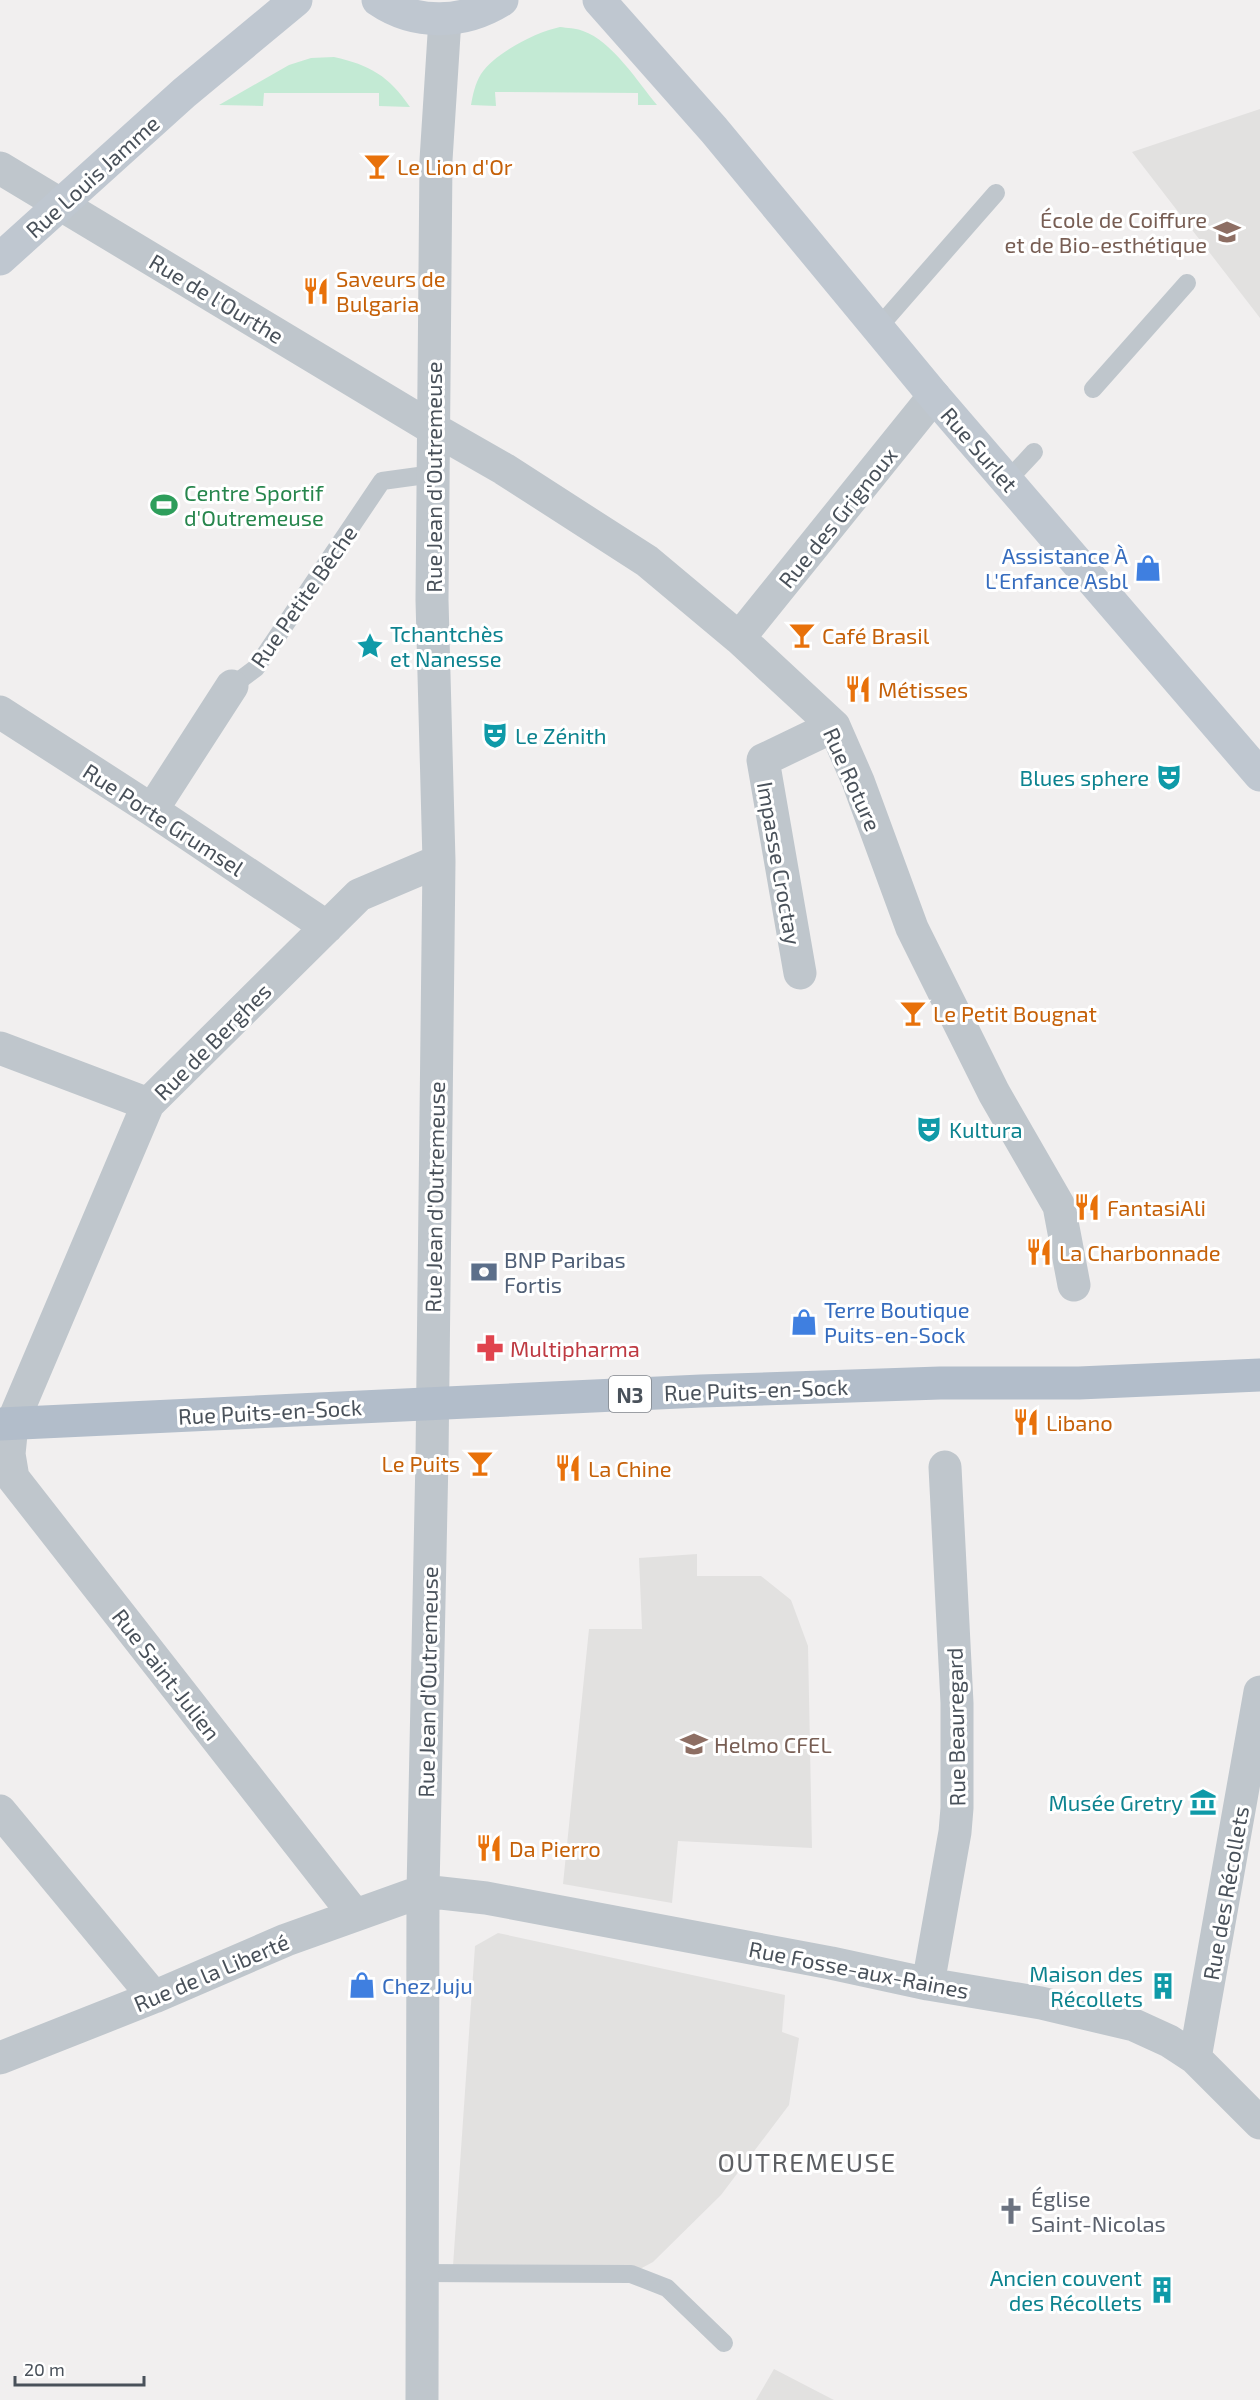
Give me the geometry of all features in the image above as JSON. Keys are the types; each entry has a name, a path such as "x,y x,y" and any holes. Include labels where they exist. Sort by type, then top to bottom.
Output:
{"main road":[{"name":"Rue Puits-en-Sock","path":"6,1424 713,1390 940,1383 1079,1383 1260,1375"}],"street":[{"name":"Rue Louis Jamme","path":"0,259 184,93 296,0"},
{"path":"378,0 404,14 445,19 476,13 502,0"},
{"name":"Rue Surlet","path":"599,0 705,119 877,329 1260,775"},
{"name":"Rue Jean d'Outremeuse","path":"422,2400 423,1890 439,861 432,600 433,474 437,121 445,19"},
{"name":"Rue de l'Ourthe","path":"0,168 434,429"},
{"name":"Rue des Grignoux","path":"739,638 934,396"},
{"name":"Rue Roture","path":"434,429 504,469 647,561 739,638 834,726 858,781 912,928 994,1093 1059,1206 1074,1285"},
{"name":"Rue Petite Bêche","path":"152,810 232,686"},
{"name":"Rue Porte Grumsel","path":"0,712 327,927"},
{"name":"Impasse Croctay","path":"800,973 763,760 834,726"},
{"name":"Rue de Berghes","path":"6,1424 148,1104 359,895 439,861"},
{"path":"0,1048 148,1104"},
{"name":"Rue Saint-Julien","path":"6,1424 14,1478 354,1914"},
{"name":"Rue Beauregard","path":"928,1984 957,1808 957,1703 945,1467"},
{"name":"Rue des Récollets","path":"1195,2058 1260,1692"},
{"path":"0,1811 154,1997"},
{"name":"Rue de la Liberté","path":"0,2058 154,1997 286,1940 423,1890"},
{"name":"Rue Fosse-aux-Raines","path":"423,1890 498,1900 820,1960 928,1984 1041,2003 1134,2025 1169,2041 1195,2058 1260,2123"}],"lane":[{"path":"877,329 996,193"},
{"path":"1093,389 1187,283"},
{"path":"1007,481 1034,452"},
{"name":"Rue Petite Bêche","path":"232,686 256,669 382,482 433,474"},
{"path":"422,2272 631,2274 667,2288 724,2343"}],"shaded area":[{"name":"École de Coiffure et de Bio-esthétique","path":"1260,109 1260,318 1132,152"},
{"name":"Helmo CFEL","path":"697,1554 697,1576 761,1576 791,1600 808,1646 812,1848 678,1841 672,1903 563,1884 589,1629 642,1629 639,1558"},
{"path":"498,1933 785,1995 782,2032 799,2038 789,2105 721,2195 653,2262 621,2279 453,2266 475,1946"},
{"path":"774,2369 830,2398 834,2400 756,2400"}],"green space":[{"path":"560,27 583,31 604,44 624,63 657,105 638,105 638,93 495,92 496,106 471,105 474,89 481,74 496,58 528,39"},
{"path":"334,57 378,73 394,87 410,107 379,106 379,93 264,93 263,106 219,105 289,65 311,58"}],"place":[{"name":"Le Lion d'Or","path":"377,166"},
{"name":"École de Coiffure et de Bio-esthétique","path":"1227,232"},
{"name":"Saveurs de Bulgaria","path":"316,291"},
{"name":"Centre Sportif d'Outremeuse","path":"164,505"},
{"name":"Assistance À L'Enfance Asbl","path":"1148,568"},
{"name":"Café Brasil","path":"802,635"},
{"name":"Tchantchès et Nanesse","path":"370,646"},
{"name":"Métisses","path":"858,689"},
{"name":"Le Zénith","path":"495,735"},
{"name":"Blues sphere","path":"1169,777"},
{"name":"Le Petit Bougnat","path":"913,1013"},
{"name":"Kultura","path":"929,1129"},
{"name":"FantasiAli","path":"1087,1207"},
{"name":"La Charbonnade","path":"1039,1252"},
{"name":"BNP Paribas Fortis","path":"484,1272"},
{"name":"Terre Boutique Puits-en-Sock","path":"804,1322"},
{"name":"Multipharma","path":"490,1348"},
{"name":"Libano","path":"1026,1422"},
{"name":"Le Puits","path":"480,1463"},
{"name":"La Chine","path":"568,1468"},
{"name":"Helmo CFEL","path":"694,1744"},
{"name":"Musée Gretry","path":"1203,1802"},
{"name":"Da Pierro","path":"489,1848"},
{"name":"Chez Juju","path":"362,1985"},
{"name":"Maison des Récollets","path":"1163,1986"},
{"name":"Église Saint-Nicolas","path":"1011,2211"},
{"name":"Ancien couvent des Récollets","path":"1162,2290"}],"district":[{"name":"OUTREMEUSE","path":"807,2161"}]}
